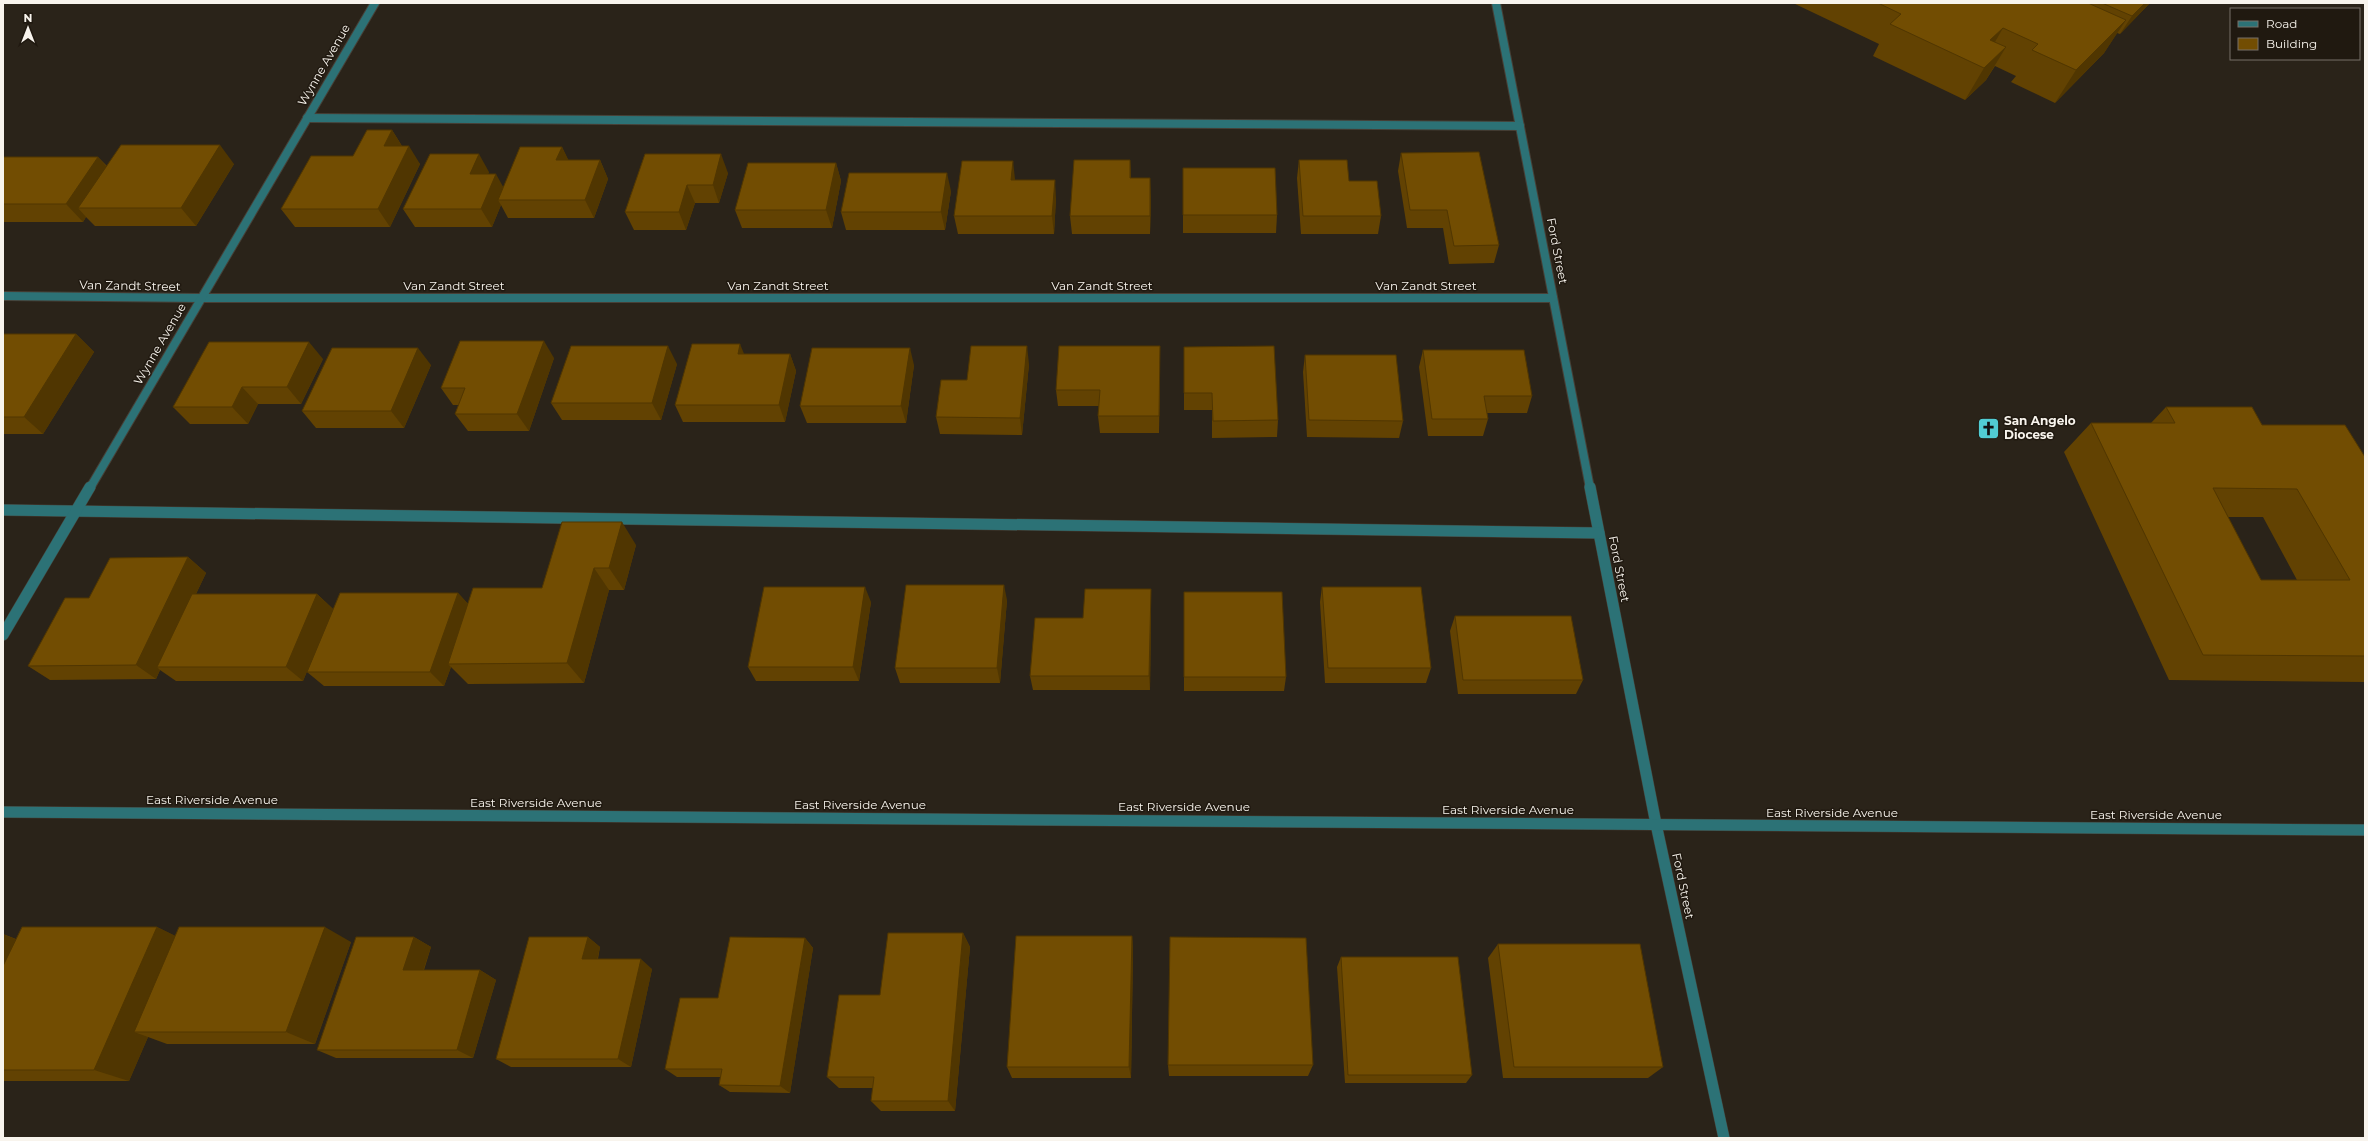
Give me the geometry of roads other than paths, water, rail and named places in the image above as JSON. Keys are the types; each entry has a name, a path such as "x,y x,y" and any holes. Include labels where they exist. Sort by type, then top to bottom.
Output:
{"street":[{"name":"Wynne Avenue","path":"3,635 375,3"},
{"name":"Ford Street","path":"1496,3 1656,824 1724,1138"},
{"path":"307,118 1520,126"},
{"name":"Van Zandt Street","path":"3,296 201,298 1554,298"},
{"path":"3,510 1599,533"},
{"name":"East Riverside Avenue","path":"3,812 2365,830"}],"place":[{"name":"San Angelo Diocese","path":"1989,428"}]}
